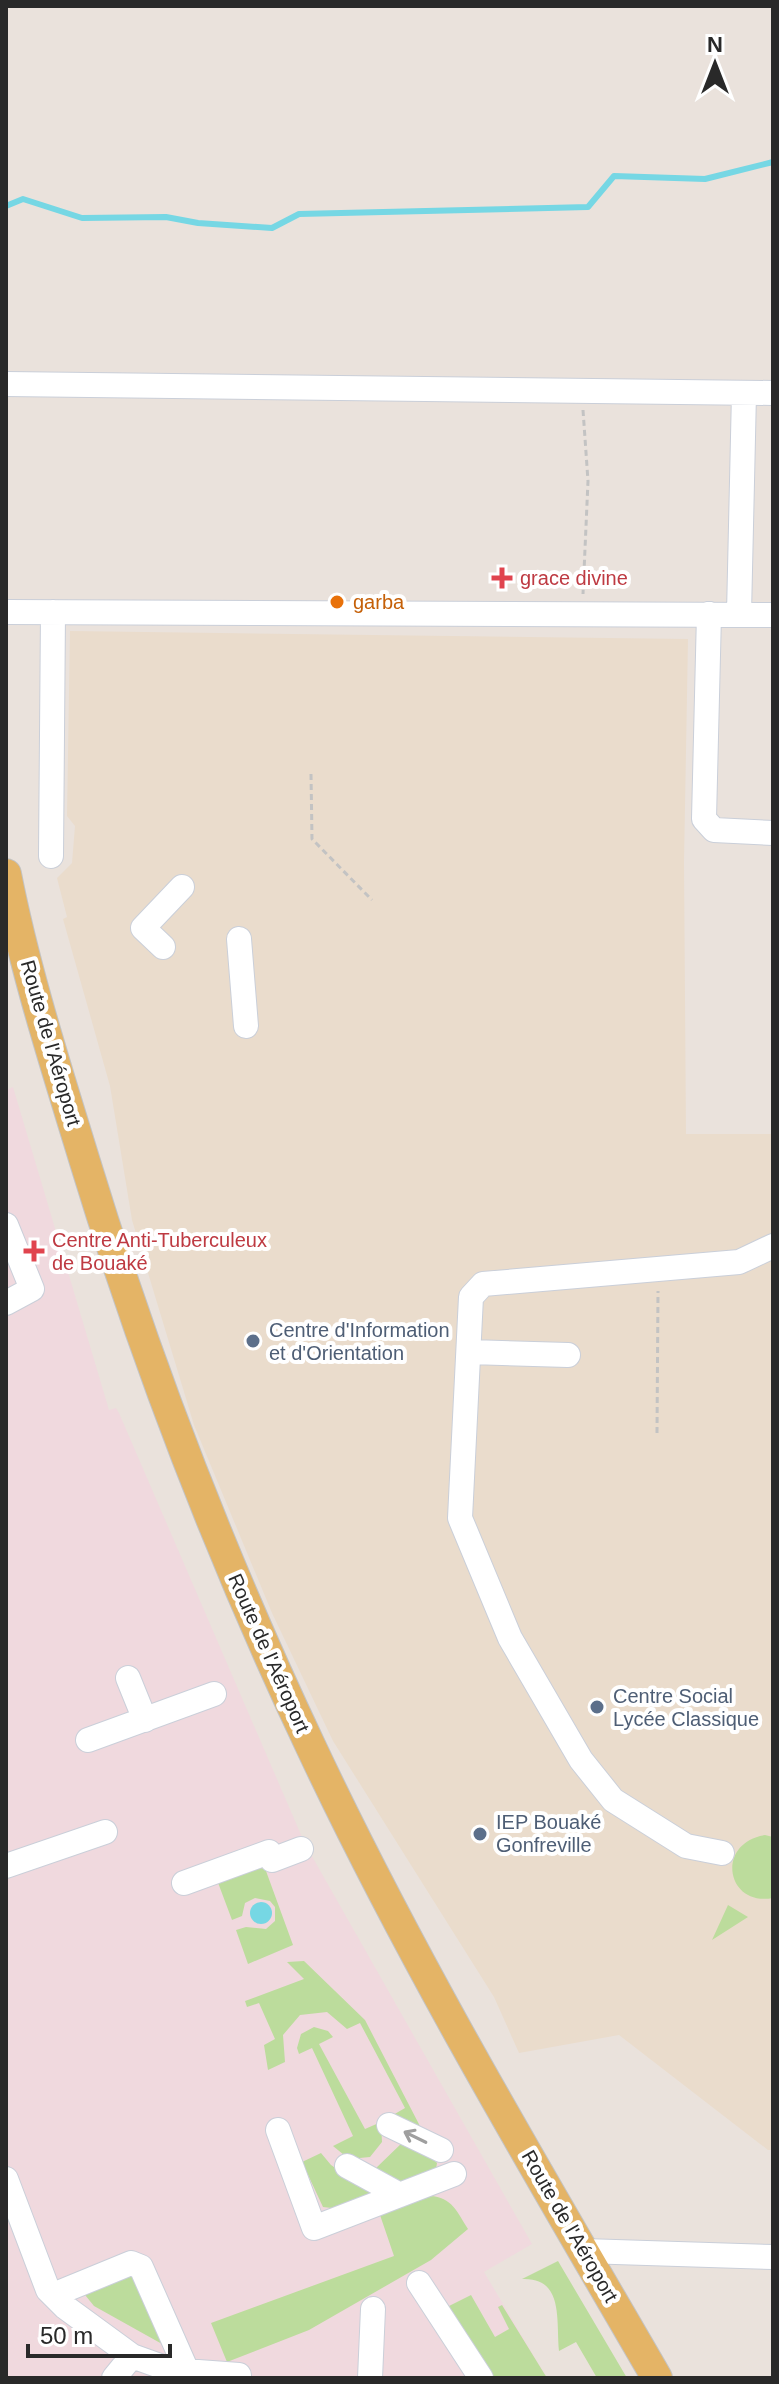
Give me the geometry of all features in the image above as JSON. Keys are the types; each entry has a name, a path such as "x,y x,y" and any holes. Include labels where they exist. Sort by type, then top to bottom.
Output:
{"main road":[{"name":"Route de l'Aéroport","path":"6,874 52,1055 114,1257 175,1432 248,1608 311,1749 382,1892 657,2378"}],"street":[{"path":"6,384 773,393"},
{"path":"739,614 744,393"},
{"path":"6,612 773,615"},
{"path":"51,856 53,612"},
{"path":"709,614 704,819 714,830 773,833"},
{"path":"163,947 143,928 182,887"},
{"path":"239,939 246,1026"},
{"path":"6,1225 32,1289 6,1303"},
{"path":"722,1853 686,1846 613,1800 581,1760 510,1638 460,1518 471,1297 483,1284 739,1262 773,1246"},
{"path":"470,1352 568,1355"},
{"path":"128,1678 145,1720"},
{"path":"88,1740 214,1694"},
{"path":"6,1866 105,1832"},
{"path":"184,1883 301,1849"},
{"path":"389,2125 441,2150"},
{"path":"278,2130 314,2228 454,2174"},
{"path":"347,2166 400,2195"},
{"path":"6,2179 48,2290 53,2295 132,2356 187,2371 239,2375"},
{"path":"584,2251 773,2257"},
{"path":"53,2295 131,2263 141,2267 187,2371"},
{"path":"419,2283 481,2378"},
{"path":"370,2378 373,2309"},
{"path":"114,2378 132,2356"}],"path":[{"path":"581,390 588,481 583,614"},
{"path":"311,774 312,839 372,900"},
{"path":"657,1433 658,1271"}],"shaded area":[{"path":"70,631 688,639 684,863 686,1134 773,1134 773,2150 768,2150 619,2035 519,2053 494,1997 333,1741 272,1613 194,1425 132,1220 110,1086 63,919 67,917 57,878 72,863 75,826 67,816"},
{"path":"13,1087 109,1410 116,1408 119,1413 305,1844 532,2244 484,2272 547,2378 6,2378 6,1090"}],"green space":[{"path":"765,1835 773,1837 773,1898 757,1898 745,1893 737,1884 733,1861 739,1849 749,1840"},
{"path":"259,1866 266,1871 293,1945 248,1964 236,1930 246,1927 266,1929 275,1921 275,1907 270,1901 255,1898 245,1903 242,1916 232,1920 217,1880"},
{"path":"728,1905 748,1917 712,1940"},
{"path":"304,1961 365,2020 422,2130 393,2115 405,2108 360,2023 347,2029 327,2012 300,2015 283,2035 285,2062 268,2070 264,2045 275,2039 259,2003 247,2007 245,2001 304,1979 287,1962"},
{"path":"314,2027 328,2031 333,2037 319,2044 365,2129 381,2122 382,2142 370,2157 349,2159 333,2146 353,2136 312,2048 299,2054 297,2048 301,2034"},
{"path":"405,2140 422,2147 437,2163 436,2169 402,2184 375,2169"},
{"path":"321,2153 331,2165 374,2194 332,2208 323,2207 302,2162"},
{"path":"430,2196 449,2202 468,2229 431,2260 309,2330 227,2362 211,2323 394,2256 380,2215"},
{"path":"558,2261 627,2378 597,2378 576,2342 559,2351 557,2314 551,2293 536,2280 522,2279"},
{"path":"129,2269 171,2349 94,2306 81,2290"},
{"path":"471,2295 495,2337 509,2329 498,2307 502,2305 547,2378 490,2378 447,2307"}],"water":[{"path":"261,1902 269,1905 272,1913 269,1921 261,1924 253,1921 250,1913 253,1905"}],"waterway":[{"path":"6,206 23,199 82,218 166,217 198,223 272,228 299,214 588,207 614,176 705,179 773,162"}],"place":[{"name":"grace divine","path":"502,578"},
{"name":"garba","path":"337,602"},
{"name":"Centre Anti-Tuberculeux de Bouaké","path":"34,1251"},
{"name":"Centre d'Information et d'Orientation","path":"253,1341"},
{"name":"Centre Social Lycée Classique","path":"597,1707"},
{"name":"IEP Bouaké Gonfreville","path":"480,1834"}]}
